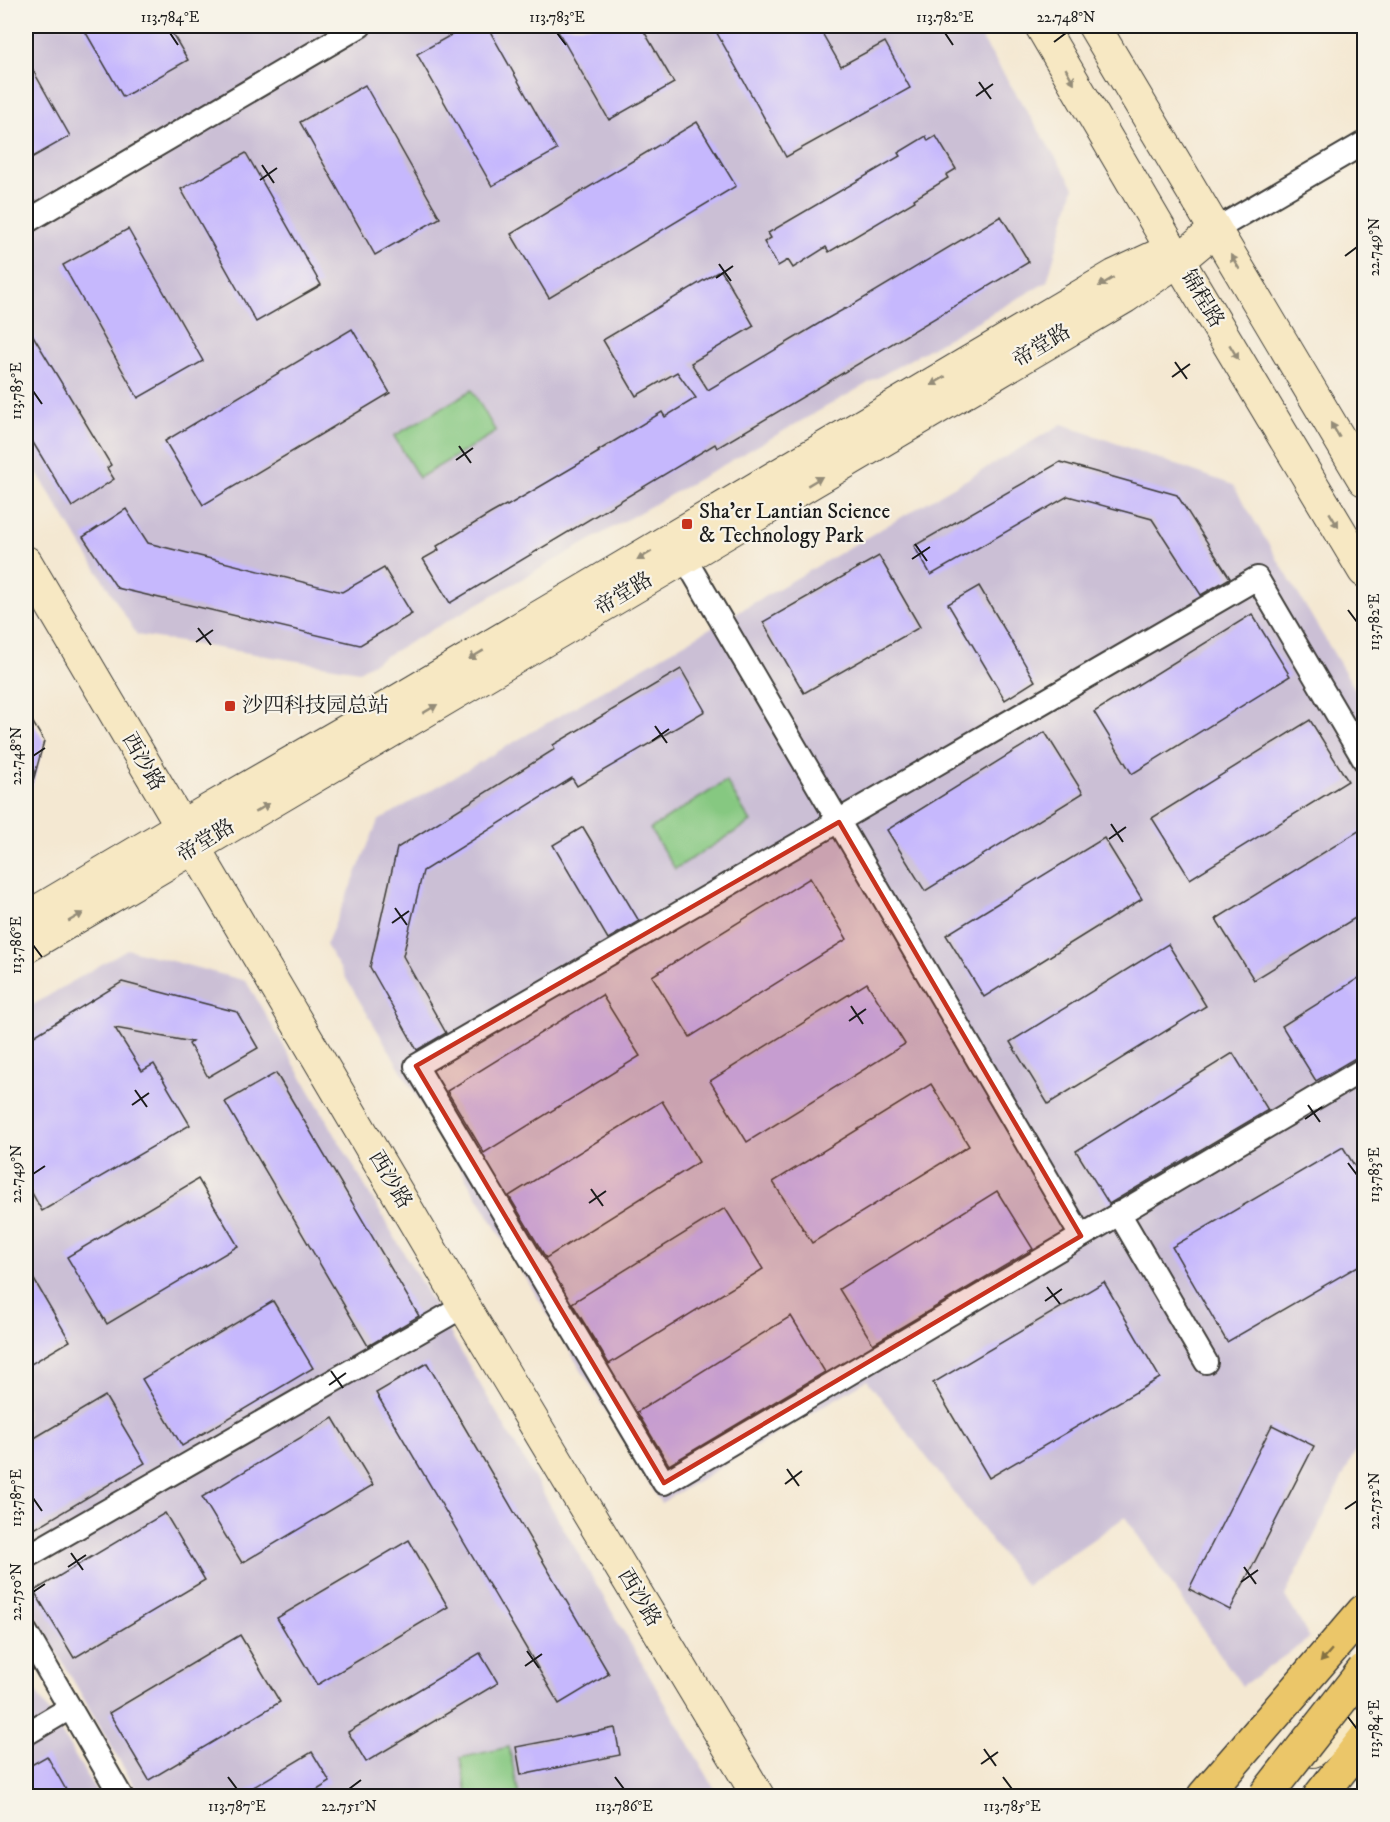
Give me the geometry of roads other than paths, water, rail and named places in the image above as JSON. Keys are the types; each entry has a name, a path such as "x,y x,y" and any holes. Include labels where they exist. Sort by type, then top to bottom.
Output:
{"highway":[{"path":"1204,1797 1365,1611"},
{"path":"1262,1797 1365,1670"},
{"path":"1320,1797 1365,1740"}],"street":[{"path":"26,222 360,26"},
{"name":"锦程路","path":"1041,26 1365,571"},
{"path":"1094,26 1365,480"},
{"name":"帝堂路","path":"26,947 187,837 377,713 678,548 1114,276 1175,254 1365,143"},
{"path":"678,548 1081,1236"},
{"name":"西沙路","path":"26,562 464,1306 758,1797"},
{"path":"1365,760 1257,578 416,1066 664,1483 1365,1069"},
{"name":"帝堂路","path":"26,918 187,837"},
{"path":"1119,1213 1206,1362"},
{"path":"26,1557 464,1306"},
{"path":"26,1632 121,1797"},
{"path":"1262,1797 1365,1702"},
{"path":"26,1734 70,1708"},
{"path":"1331,1797 1365,1767"}],"place":[{"name":"Sha'er Lantian Science & Technology Park","path":"687,524"},
{"name":"沙四科技园总站","path":"230,706"}]}
